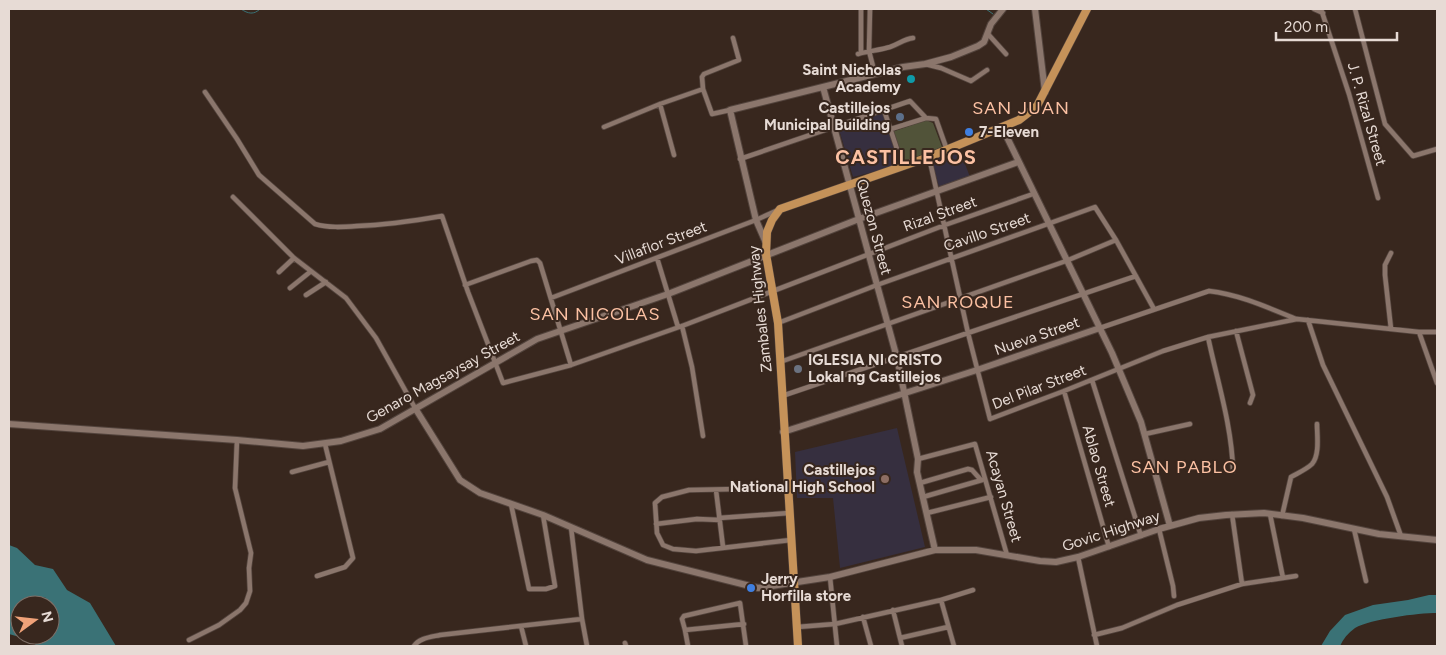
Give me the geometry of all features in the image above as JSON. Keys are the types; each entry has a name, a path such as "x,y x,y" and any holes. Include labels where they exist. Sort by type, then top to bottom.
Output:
{"main road":[{"path":"780,209 903,167 1002,127 1028,114 1037,106 1045,92 1087,9"},
{"name":"Zambales Highway","path":"780,209 772,220 767,232 766,254 778,323 798,646"}],"street":[{"path":"860,9 860,54 890,47 904,39 913,38"},
{"path":"870,9 869,51 876,74"},
{"path":"733,38 739,60 704,74 702,77 703,89 712,114 951,57 984,42 991,24 1003,9"},
{"path":"1035,9 1045,92"},
{"path":"1314,9 1322,11"},
{"path":"1355,9 1386,124 1414,156 1437,149"},
{"name":"J. P. Rizal Street","path":"1322,11 1349,94 1378,198"},
{"path":"988,34 1006,54"},
{"path":"925,64 942,68 971,81 987,70"},
{"name":"Quezon Street","path":"823,87 897,358 918,459 920,483 935,550"},
{"path":"604,127 703,89"},
{"path":"206,92 259,175 315,224 339,227 388,224 442,216 465,285 495,361"},
{"path":"740,159 910,101 926,118"},
{"path":"660,104 674,155"},
{"path":"730,110 740,159 756,220 766,243"},
{"path":"884,110 903,167"},
{"path":"891,129 926,118 936,119 947,150"},
{"path":"1002,127 1048,225 1100,328 1141,422 1170,526"},
{"name":"Del Pilar Street","path":"929,157 968,333 990,419 1064,392 1163,351 1208,337 1298,319"},
{"name":"Genaro Magsaysay Street","path":"9,424 303,446 326,444 354,438 380,429 495,361 537,339 668,294 766,254 1018,162"},
{"name":"Rizal Street","path":"495,361 503,384 571,365 773,292 868,254 1033,194"},
{"path":"233,197 294,258 346,298 376,338 415,408"},
{"name":"Cavillo Street","path":"778,323 877,285 1095,207 1116,240 1154,309"},
{"name":"Villaflor Street","path":"551,298 756,220 780,209"},
{"path":"780,362 1066,261 1116,240"},
{"path":"1391,253 1385,265 1385,275 1392,329"},
{"path":"279,272 294,258"},
{"path":"657,258 692,366 703,436"},
{"path":"465,285 537,260 540,263 571,365"},
{"path":"290,288 310,272"},
{"path":"782,396 1136,276"},
{"path":"306,295 326,282"},
{"name":"Nueva Street","path":"784,432 978,370 1208,291 1216,291 1261,305 1298,319"},
{"path":"1298,319 1419,332 1437,332"},
{"path":"1308,320 1323,364 1387,497 1401,536"},
{"path":"1236,331 1253,395 1250,403"},
{"path":"1419,332 1437,383"},
{"path":"1208,337 1229,428 1233,471"},
{"path":"1092,380 1141,536"},
{"name":"Ablao Street","path":"1064,392 1109,547"},
{"name":"Govic Highway","path":"415,408 460,480 480,493 543,515 647,560 758,588 830,577 935,550 976,550 1056,562 1078,557 1159,529 1200,518 1232,514 1270,514 1379,534 1437,540"},
{"path":"1145,434 1190,424"},
{"path":"1282,516 1291,477 1311,465 1315,459 1317,443 1316,424"},
{"path":"190,640 219,625 240,610 246,603 250,591 249,568 251,553 235,488 237,440"},
{"path":"317,576 345,567 353,558 326,444"},
{"name":"Acayan Street","path":"918,459 975,444 983,479 991,497 1007,554"},
{"path":"292,472 329,462"},
{"path":"920,483 968,469 983,479"},
{"path":"923,497 983,479"},
{"path":"787,488 688,490 662,497 655,503 656,524 657,533 663,545 673,549 696,550 791,540"},
{"path":"716,490 723,547"},
{"path":"927,513 991,497"},
{"path":"512,504 529,589 546,589 555,586 543,515"},
{"path":"656,524 697,519 789,513"},
{"path":"1232,514 1242,584"},
{"path":"1270,514 1283,578"},
{"path":"571,527 586,646"},
{"path":"1159,529 1174,596"},
{"path":"1354,529 1366,581"},
{"path":"1078,557 1097,646"},
{"path":"1094,635 1122,628 1176,606 1242,584 1296,576"},
{"path":"830,577 837,646"},
{"path":"796,627 835,624 941,600 973,590"},
{"path":"941,600 954,646"},
{"path":"688,646 682,619 684,616 740,603 746,646"},
{"path":"893,610 902,646"},
{"path":"863,617 871,646"},
{"path":"414,646 426,638 440,635 582,619"},
{"path":"685,630 744,624"},
{"path":"521,626 526,646"},
{"path":"900,638 948,627"}],"shaded area":[{"path":"883,112 901,165 853,177 838,126"},
{"path":"959,148 970,177 939,187 931,159"},
{"path":"897,428 925,547 840,568 833,498 797,498 795,452"}],"green space":[{"path":"926,120 933,123 942,147 903,162 892,132"}],"water":[{"path":"9,545 17,548 35,565 53,569 67,590 90,603 116,646 36,645 60,645 60,595 10,595 10,634"},
{"path":"1437,595 1437,613 1407,615 1372,622 1355,628 1346,636 1340,646 1321,646 1330,631 1345,615 1373,605"}],"waterway":[{"path":"241,9 251,13 260,9"},
{"path":"986,9 993,14"}],"place":[{"name":"Saint Nicholas Academy","path":"911,79"},
{"name":"Castillejos Municipal Building","path":"900,117"},
{"name":"7-Eleven","path":"969,132"},
{"name":"IGLESIA NI CRISTO Lokal ng Castillejos","path":"798,369"},
{"name":"Castillejos National High School","path":"885,479"},
{"name":"Jerry Horfilla store","path":"751,588"}],"district":[{"name":"SAN JUAN","path":"1021,108"},
{"name":"CASTILLEJOS","path":"906,157"},
{"name":"SAN ROQUE","path":"958,302"},
{"name":"SAN NICOLAS","path":"595,314"},
{"name":"SAN PABLO","path":"1184,467"}]}
